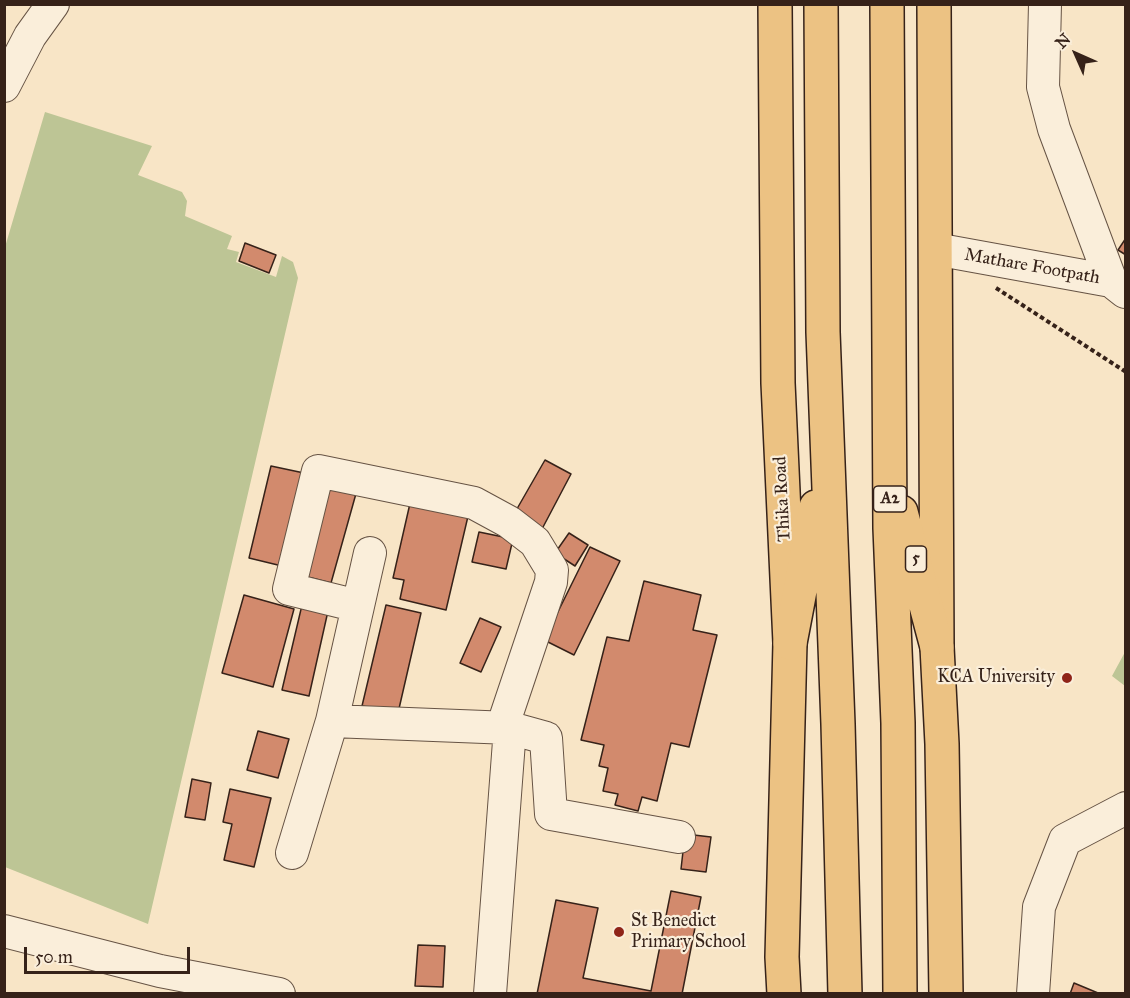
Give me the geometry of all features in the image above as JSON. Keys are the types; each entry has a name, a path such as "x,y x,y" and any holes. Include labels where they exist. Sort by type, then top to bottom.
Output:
{"main road":[{"name":"Thika Road","path":"775,4 778,383 790,643 782,957 784,993"},
{"path":"822,4 826,453 838,724 845,993"},
{"name":"A2","path":"887,4 889,473 898,723 900,993"},
{"path":"933,4 937,647 942,744 946,993"},
{"path":"790,643 826,453"},
{"name":"5","path":"889,473 916,560 937,647"}],"street":[{"path":"4,86 30,36 53,4"},
{"path":"1045,4 1043,87 1054,129 1118,287"},
{"name":"Mathare Footpath","path":"935,249 1118,287"},
{"path":"358,606 289,589 318,471 474,503 509,522 535,542 552,570 551,582 506,728 490,993"},
{"path":"292,853 332,721 370,553"},
{"path":"332,721 506,728 546,738 551,814 679,837"},
{"path":"1033,993 1039,907 1065,840 1125,808"},
{"path":"4,931 157,982 279,993"}],"path":[{"path":"995,288 1125,372"}],"green space":[{"path":"45,112 152,146 138,175 182,192 187,201 185,216 232,236 227,249 239,252 236,262 276,277 282,256 293,262 298,278 148,924 5,867 5,247"},
{"path":"1125,652 1125,686 1112,676"}],"building":[{"path":"1126,238 1126,255 1118,250"},
{"path":"245,243 276,255 269,273 239,261"},
{"path":"545,460 571,474 542,529 514,514"},
{"path":"271,466 304,473 282,566 249,558"},
{"path":"322,480 357,490 331,583 296,574"},
{"path":"411,499 469,512 446,610 400,599 404,580 393,578"},
{"path":"479,532 513,539 506,569 472,562"},
{"path":"569,533 588,545 575,566 555,553"},
{"path":"590,547 620,561 574,655 544,640"},
{"path":"644,581 701,595 693,630 717,635 689,747 671,743 657,801 642,797 638,811 615,805 618,794 603,791 608,768 599,766 604,745 581,740 607,637 629,641"},
{"path":"244,595 294,609 273,687 222,673"},
{"path":"302,605 328,611 309,696 282,690"},
{"path":"386,605 421,613 398,713 362,706"},
{"path":"480,618 501,627 481,672 460,663"},
{"path":"258,731 289,739 278,778 247,770"},
{"path":"192,779 211,783 205,820 185,817"},
{"path":"230,789 271,798 254,867 224,860 232,824 223,822"},
{"path":"685,834 711,837 706,872 681,869"},
{"path":"671,891 701,897 682,994 537,994 556,900 598,908 583,978 651,991"},
{"path":"418,945 445,946 443,987 415,986"},
{"path":"1074,983 1098,993 1098,994 1070,994"}],"place":[{"name":"KCA University","path":"1067,678"},
{"name":"St Benedict Primary School","path":"619,932"}]}
